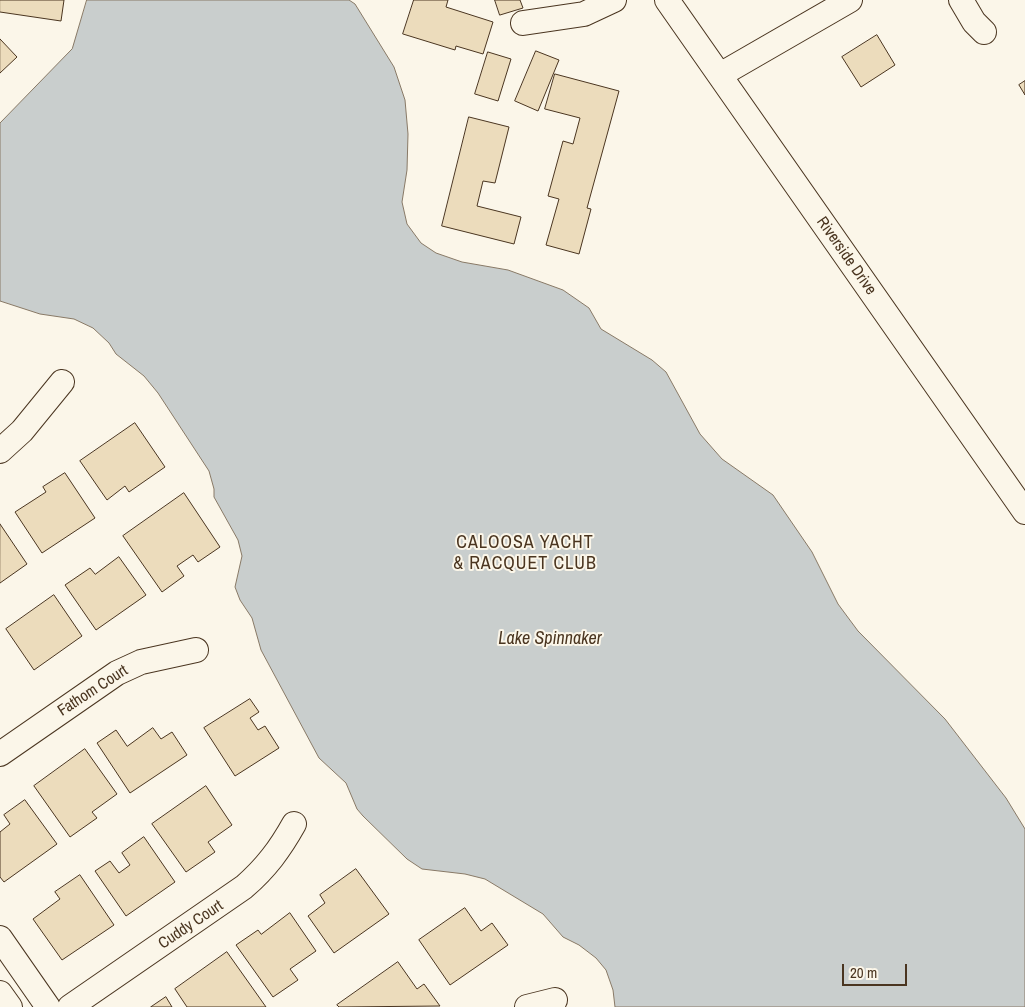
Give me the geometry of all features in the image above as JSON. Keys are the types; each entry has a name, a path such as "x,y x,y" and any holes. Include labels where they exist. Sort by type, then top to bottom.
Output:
{"street":[{"path":"523,23 584,14 614,0"},
{"name":"Riverside Drive","path":"668,0 1025,512"},
{"path":"720,75 850,0"},
{"path":"961,0 974,22 984,32"},
{"path":"0,451 22,431 62,382"},
{"name":"Fathom Court","path":"0,754 117,673 141,662 196,650"},
{"name":"Cuddy Court","path":"70,1007 244,887 264,870 277,854 294,824"},
{"path":"0,938 48,1007"},
{"path":"0,993 10,1007"},
{"path":"527,1007 555,1000"}],"water":[{"name":"Lake Spinnaker","path":"87,0 349,0 355,4 394,67 405,100 408,134 407,170 402,202 407,224 421,243 436,253 462,262 508,270 563,290 589,308 601,329 652,360 666,372 700,434 722,459 773,495 812,552 838,604 858,631 945,719 1006,798 1025,829 1025,1007 615,1007 613,990 606,970 596,958 579,945 563,937 543,914 485,879 465,874 422,869 407,859 363,816 357,809 346,783 319,758 261,650 252,618 240,600 235,587 242,556 238,540 214,497 214,489 209,471 158,393 144,376 116,354 109,343 93,328 74,319 40,314 0,301 0,123 72,49"}],"building":[{"path":"0,0 64,0 61,21 0,12"},
{"path":"414,0 448,0 446,7 493,22 483,54 456,46 455,50 403,34"},
{"path":"495,0 520,0 523,8 500,15"},
{"path":"877,35 895,65 861,87 842,57"},
{"path":"0,39 17,57 0,73"},
{"path":"536,51 559,60 538,111 515,101"},
{"path":"488,52 511,59 498,101 475,94"},
{"path":"555,74 619,91 587,208 591,209 579,254 546,245 559,199 548,196 563,141 573,144 580,118 545,109"},
{"path":"1025,81 1025,95 1019,85"},
{"path":"469,117 509,127 495,183 483,181 477,206 521,217 514,244 442,226"},
{"path":"135,423 165,467 129,492 125,486 107,500 80,461"},
{"path":"65,473 95,518 42,553 15,512 46,492 43,487"},
{"path":"184,493 220,547 198,562 193,555 177,566 184,576 162,592 123,536"},
{"path":"0,524 27,564 0,583"},
{"path":"119,557 146,595 96,630 65,585 90,568 95,574"},
{"path":"54,595 82,636 34,670 6,629"},
{"path":"250,699 259,712 250,718 258,730 265,726 279,748 235,776 204,728"},
{"path":"153,728 161,739 172,732 187,755 130,793 97,743 116,730 127,746"},
{"path":"85,749 117,794 92,812 97,818 70,837 34,786"},
{"path":"206,786 232,825 208,842 215,852 186,872 152,824"},
{"path":"25,800 57,844 4,882 0,877 0,832 10,824 4,815"},
{"path":"144,837 175,882 126,916 95,871 110,861 119,873 130,865 122,853"},
{"path":"356,869 389,914 334,953 308,916 325,903 320,895"},
{"path":"80,875 114,925 62,960 33,919 60,899 55,892"},
{"path":"465,908 481,931 492,923 508,945 450,985 419,940"},
{"path":"290,913 316,951 290,969 298,980 273,997 236,945 258,930 261,934"},
{"path":"227,952 266,1007 187,1007 175,989"},
{"path":"398,962 417,989 424,984 440,1006 339,1007 337,1005"},
{"path":"166,997 172,1007 151,1007"}],"district":[{"name":"CALOOSA YACHT & RACQUET CLUB","path":"525,553"}]}
